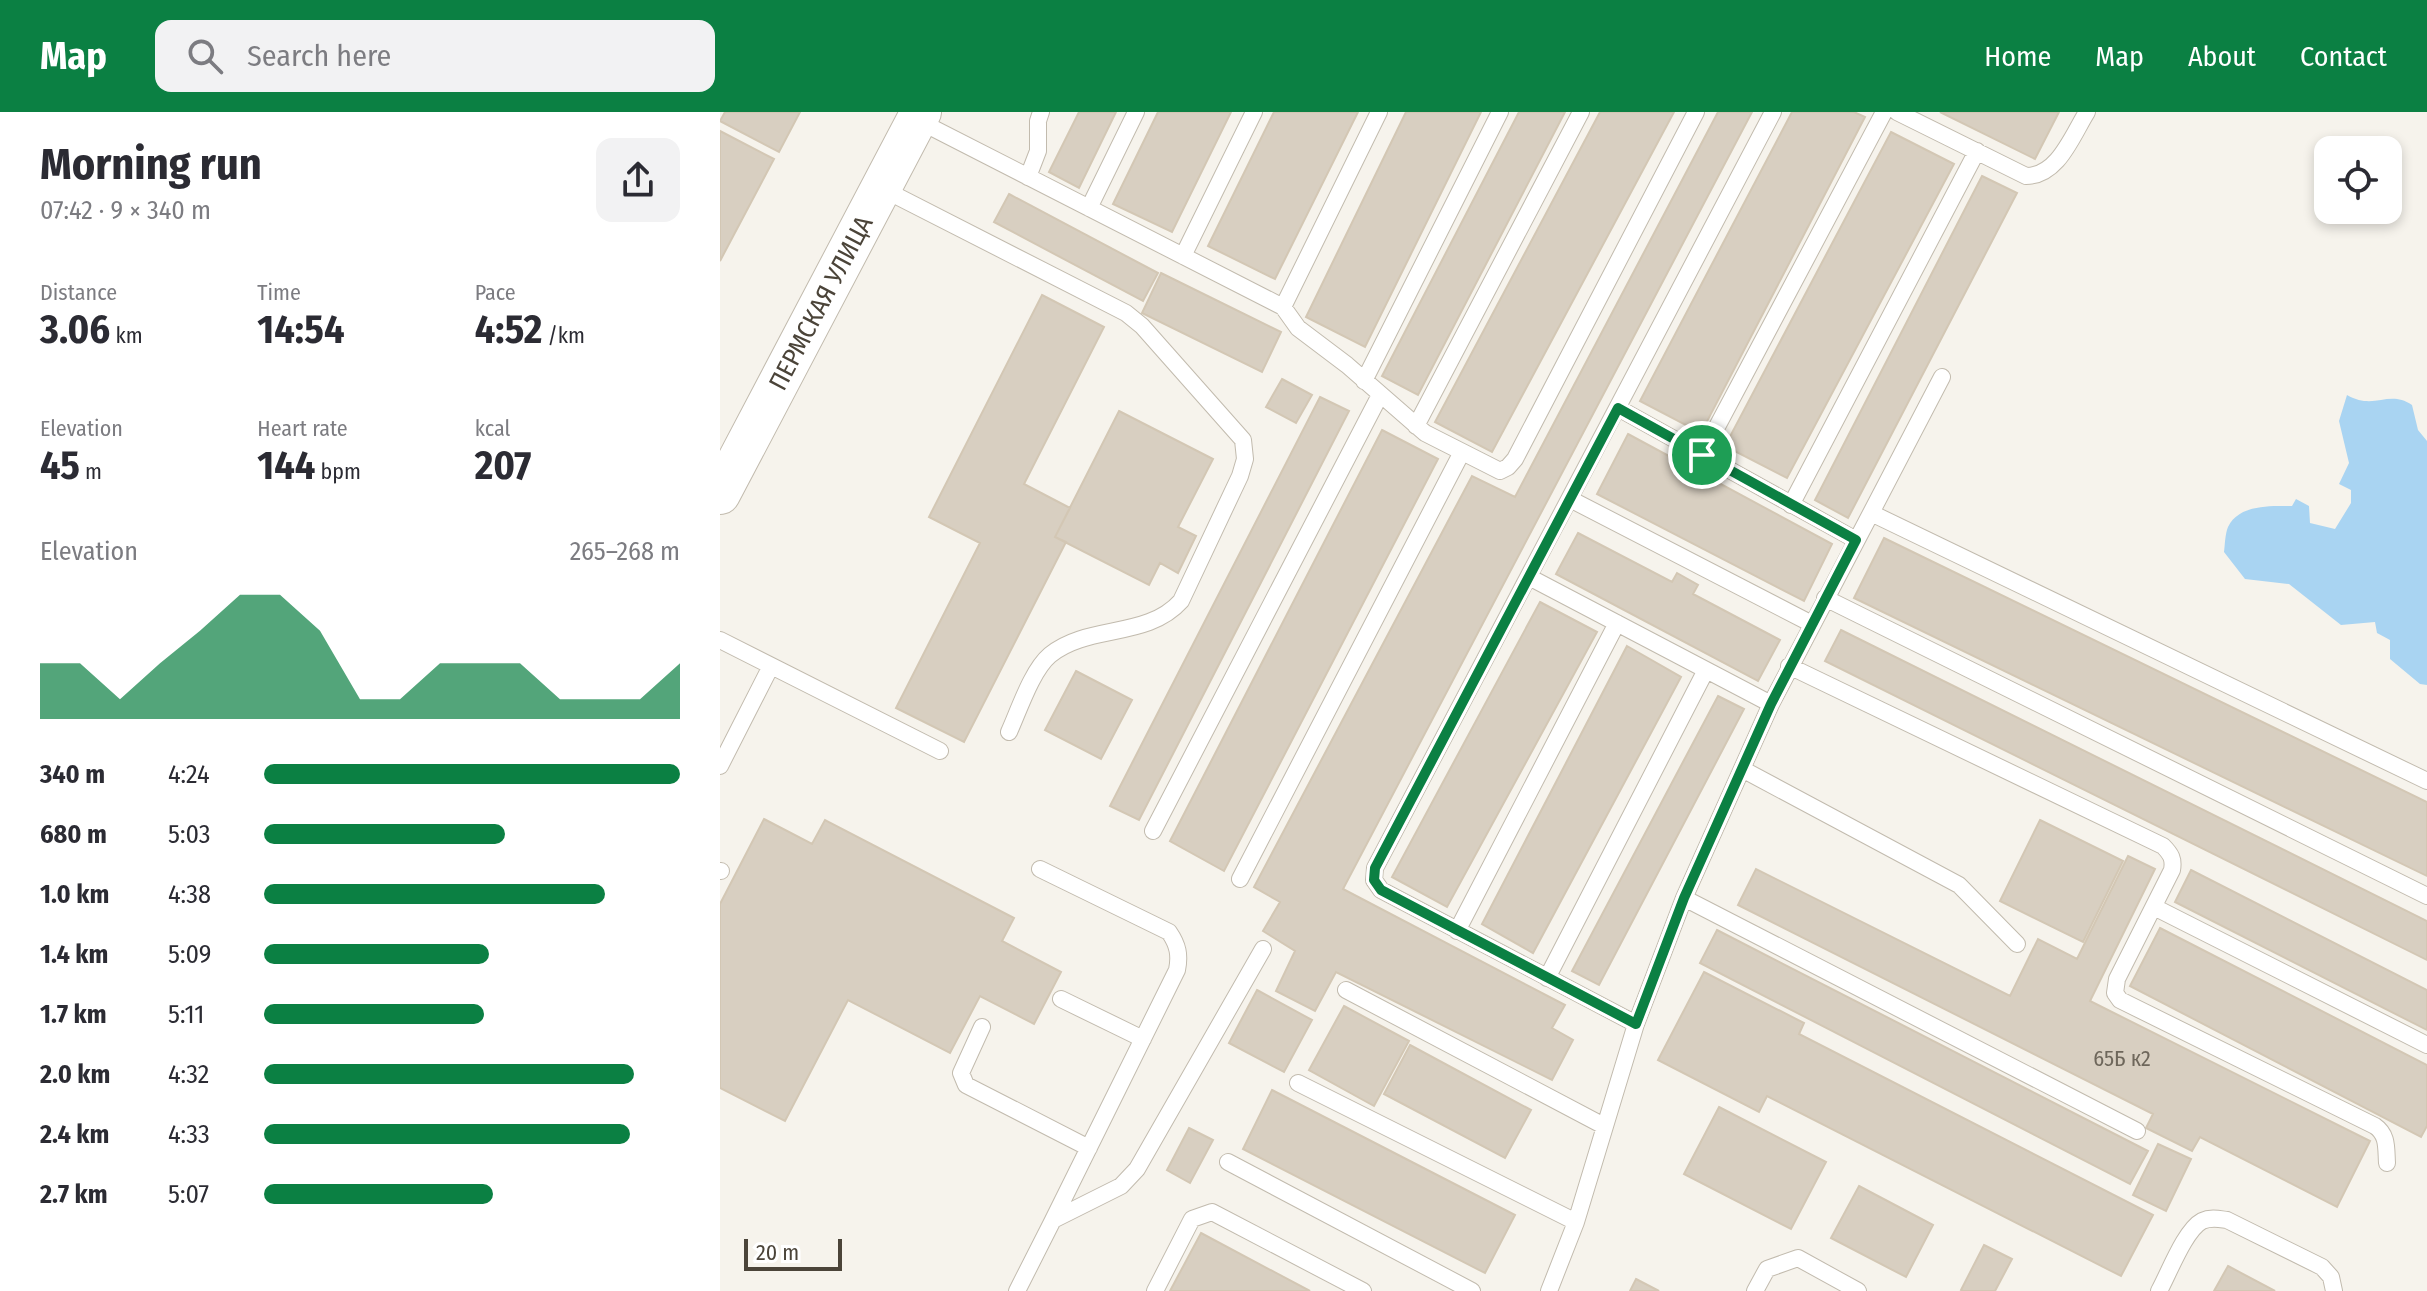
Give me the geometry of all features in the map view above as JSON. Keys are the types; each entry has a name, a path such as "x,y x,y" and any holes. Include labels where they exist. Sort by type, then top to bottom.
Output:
{"street":[{"name":"ПЕРМСКАЯ УЛИЦА","path":"720,494 919,116"}],"lane":[{"path":"1028,177 1038,151 1041,112"},
{"path":"1089,208 1136,112"},
{"path":"1183,256 1254,112"},
{"path":"1283,307 1379,112"},
{"path":"1364,381 1500,112"},
{"path":"1416,426 1581,112"},
{"path":"919,116 1028,177 1283,307 1298,328 1416,426 1500,471 1515,459 1696,112"},
{"path":"1636,1024 1381,890 1374,880 1375,868 1773,112"},
{"path":"1702,455 1884,112"},
{"path":"1897,112 2026,176 2036,176 2054,165 2087,112"},
{"path":"1791,505 1977,151"},
{"path":"881,188 1126,313 1142,326 1243,440 1245,459 1240,476 1181,601 1172,612 1157,620 1070,644 1050,655 1039,669 1009,732"},
{"path":"1549,1291 1576,1222 1636,1024 1684,898 1789,666 1942,377"},
{"path":"1153,831 1380,395"},
{"path":"1618,408 1856,540"},
{"path":"1240,879 1462,452"},
{"path":"1570,499 1812,624"},
{"path":"1871,513 2427,781"},
{"path":"1529,577 1771,704"},
{"path":"1825,598 2427,896"},
{"path":"1457,931 1617,623"},
{"path":"720,640 940,751"},
{"path":"720,766 771,666"},
{"path":"1789,666 2163,846 2174,862 2117,979 2115,993 2120,1000 2375,1126 2386,1139 2387,1163"},
{"path":"1547,978 1706,670"},
{"path":"1742,769 1959,885 2017,944"},
{"path":"1017,1291 1177,970 1180,958 1177,943 1169,932 1040,869"},
{"path":"1684,898 2137,1131"},
{"path":"2154,907 2427,1045"},
{"path":"1053,1220 1121,1186 1137,1169 1263,949"},
{"path":"1346,990 1604,1126"},
{"path":"1061,999 1143,1039"},
{"path":"982,1027 961,1073 966,1085 1089,1148"},
{"path":"1298,1083 1576,1222"},
{"path":"1228,1162 1472,1291"},
{"path":"1155,1291 1192,1219 1212,1212 1363,1291"},
{"path":"2159,1291 2191,1232 2211,1218 2227,1220 2322,1267 2331,1277 2334,1291"},
{"path":"1755,1291 1767,1269 1798,1258 1858,1291"}],"water":[{"path":"2347,395 2366,401 2396,399 2412,405 2418,430 2427,441 2427,685 2420,684 2390,659 2390,640 2377,633 2375,622 2341,625 2289,584 2245,579 2224,552 2228,527 2233,519 2256,508 2292,506 2296,499 2309,506 2310,523 2335,529 2351,503 2351,490 2339,484 2349,463 2339,421"}],"building":[{"path":"725,112 800,112 779,152 720,121"},
{"path":"1079,112 1116,112 1079,188 1049,172"},
{"path":"1158,112 1231,112 1172,232 1113,204"},
{"path":"1274,112 1358,112 1275,279 1208,246"},
{"path":"1406,112 1481,112 1365,347 1306,317"},
{"path":"1519,112 1565,112 1418,395 1382,376"},
{"path":"1600,112 1674,112 1492,452 1435,422"},
{"path":"1718,112 1752,112 1343,889 1565,1005 1552,1028 1573,1040 1552,1080 1336,972 1315,1011 1276,991 1295,951 1263,931 1280,902 1254,887 1472,476 1515,497"},
{"path":"1792,112 1854,112 1865,117 1701,433 1640,401"},
{"path":"1940,112 2059,112 2035,159"},
{"path":"720,131 774,159 720,261"},
{"path":"1891,132 1954,164 1787,478 1725,446"},
{"path":"1982,176 2017,193 1848,518 1815,500"},
{"path":"1009,194 1158,273 1143,301 994,222"},
{"path":"1161,273 1281,332 1262,372 1142,313"},
{"path":"1042,295 1104,327 1024,484 1070,508 1055,537 1066,542 964,742 896,708 980,543 929,517"},
{"path":"1282,379 1312,395 1296,423 1266,407"},
{"path":"1320,397 1349,411 1139,820 1110,806"},
{"path":"1119,411 1213,459 1178,527 1196,536 1178,573 1160,563 1149,585 1055,537"},
{"path":"1382,430 1438,459 1224,871 1170,841"},
{"path":"1628,434 1832,544 1804,601 1597,494"},
{"path":"1578,533 1672,582 1677,573 1698,585 1693,594 1780,640 1758,681 1556,574"},
{"path":"1884,538 2427,802 2427,876 1854,598"},
{"path":"1540,602 1597,632 1447,907 1392,877"},
{"path":"1841,630 2427,921 2427,960 1825,661"},
{"path":"1627,646 1681,677 1533,953 1482,924"},
{"path":"1076,671 1132,700 1101,759 1045,730"},
{"path":"1718,696 1744,709 1599,985 1572,971"},
{"path":"764,819 812,844 825,820 1014,918 1002,941 1061,972 1034,1024 980,996 950,1053 848,1000 785,1121 720,1088 720,904"},
{"path":"2040,820 2123,861 2083,942 2000,901"},
{"path":"2128,856 2155,869 2090,1001 2370,1141 2337,1207 2200,1137 2192,1151 2146,1128 2153,1114 1738,905 1756,869 2010,996 2038,939 2077,959"},
{"path":"2191,870 2427,990 2427,1030 2175,902"},
{"path":"2160,928 2427,1065 2427,1126 2421,1137 2130,986"},
{"path":"1717,930 2148,1151 2130,1184 1700,963"},
{"path":"1704,972 1804,1023 1799,1034 2153,1215 2121,1276 1767,1096 1759,1112 1658,1060"},
{"path":"1257,990 1312,1020 1284,1072 1229,1043"},
{"path":"1344,1006 1409,1041 1374,1106 1309,1070"},
{"path":"1410,1045 1531,1110 1505,1158 1384,1094"},
{"path":"1272,1090 1515,1215 1485,1273 1243,1149"},
{"path":"1719,1107 1826,1162 1791,1229 1684,1174"},
{"path":"1189,1128 1213,1140 1190,1183 1167,1170"},
{"path":"2158,1144 2191,1159 2166,1211 2133,1195"},
{"path":"1859,1186 1933,1225 1906,1277 1831,1238"},
{"path":"1201,1233 1310,1291 1170,1291"},
{"path":"1984,1245 2012,1259 1995,1291 1963,1291 1961,1290"},
{"path":"2228,1266 2275,1291 2214,1291"},
{"path":"1636,1279 1659,1291 1630,1291"}],"route":[{"path":"1618,408 1702,455 1856,540 1771,704 1684,898 1636,1024 1381,890 1374,880 1375,868 1618,408"}]}
